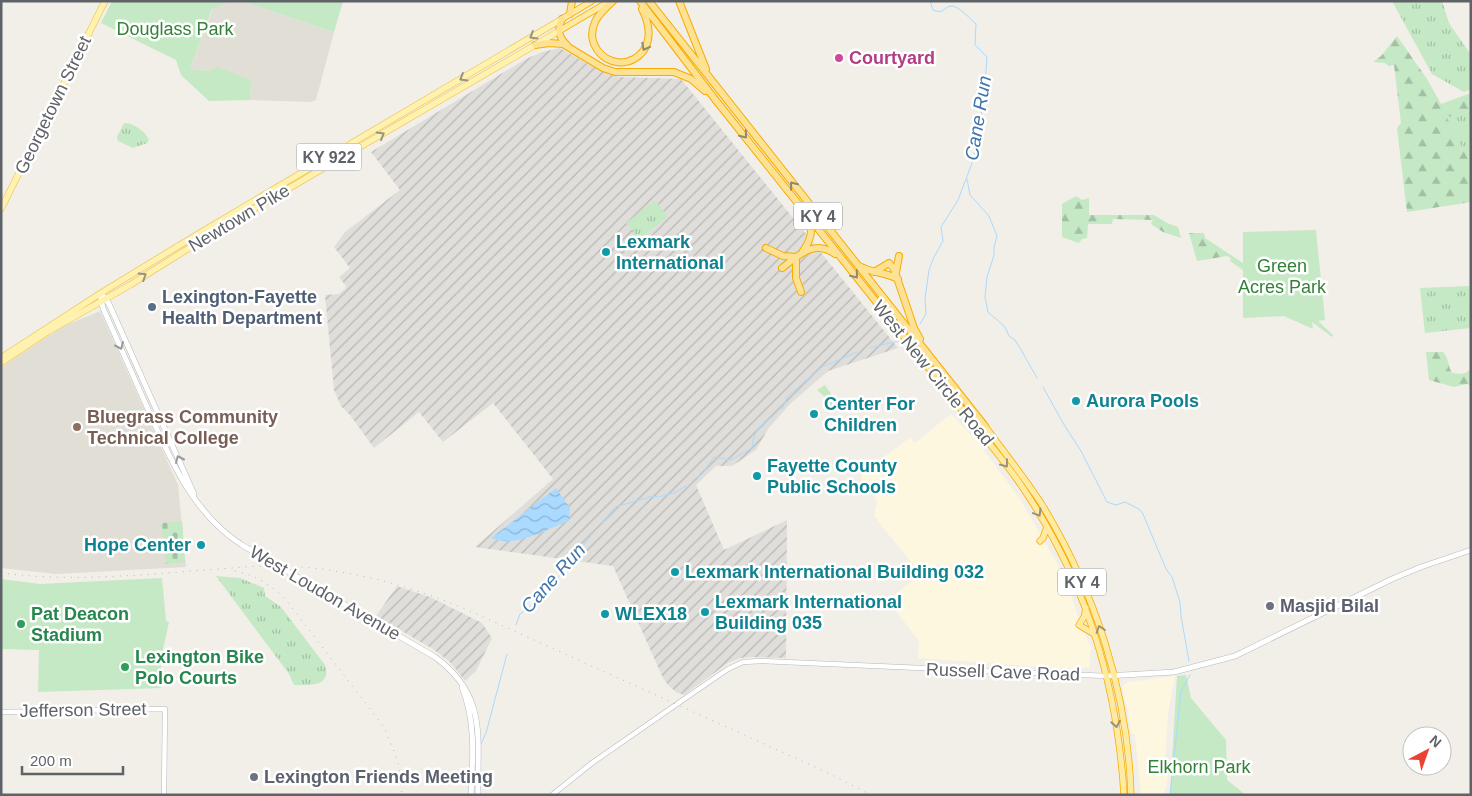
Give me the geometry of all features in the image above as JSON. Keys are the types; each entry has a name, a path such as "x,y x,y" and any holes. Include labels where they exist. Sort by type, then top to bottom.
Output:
{"highway":[{"path":"570,14 572,1"},
{"name":"Newtown Pike","path":"562,19 592,1"},
{"path":"611,1 600,13 594,24 593,40 603,56 609,60 623,62 640,55 649,39 648,22 639,1"},
{"name":"Newtown Pike","path":"559,32 611,1"},
{"name":"West New Circle Road","path":"639,1 843,260 1036,496 1065,546 1095,614 1114,675 1125,731 1131,795"},
{"name":"West New Circle Road","path":"649,1 928,353 982,428 1047,527 1086,608 1095,634 1107,676 1120,746 1124,795"},
{"path":"679,1 708,75"},
{"path":"562,19 559,32 561,40 603,68 615,72 674,72 691,80 714,98"},
{"path":"535,45 555,43 568,46"},
{"path":"801,292 796,278 799,255 810,240 811,232 810,223 804,209"},
{"path":"810,240 816,248"},
{"path":"766,248 783,256 799,255"},
{"path":"782,268 799,255 816,248 830,250 843,260"},
{"path":"897,276 899,256"},
{"path":"874,272 889,263 897,276 914,328 928,353"},
{"path":"856,264 866,270 897,276"},
{"path":"1047,527 1040,541 1055,542"},
{"path":"1086,608 1080,625 1095,634"}],"main road":[{"name":"Georgetown Street","path":"1,209 105,1"},
{"name":"Newtown Pike","path":"1,358 101,293 562,19"},
{"name":"Newtown Pike","path":"1,363 49,331 559,32"},
{"path":"333,154 337,161"},
{"path":"300,174 304,180"},
{"name":"West Loudon Avenue","path":"101,293 147,386 198,503"},
{"name":"West Loudon Avenue","path":"104,300 103,308 163,445 180,477 218,528 232,539 434,656 463,684 471,699 476,721 478,795"},
{"name":"Russell Cave Road","path":"1107,676 1174,672 1226,659 1421,567 1471,550"},
{"name":"West Loudon Avenue","path":"457,678 472,718 473,762 471,795"}],"street":[{"name":"Russell Cave Road","path":"552,795 592,763 648,723 718,675 743,662 762,661 1107,676"},
{"name":"Jefferson Street","path":"1,712 165,709 164,795"}],"shaded area":[{"path":"232,1 241,1 334,32 316,100 311,102 250,100 251,80 190,69 213,8"},
{"name":"Lexmark International","path":"560,48 597,69 619,77 681,79 898,348 828,371 790,404 768,429 756,450 732,466 716,466 696,485 724,550 787,520 786,658 740,658 728,663 684,695 676,692 663,678 613,566 475,547 553,479 493,403 443,442 419,412 374,448 350,415 341,406 334,390 325,295 339,294 345,289 346,286 339,277 350,268 334,247 345,232 400,190 371,152 526,59 542,52"},
{"name":"Bluegrass Community Technical College","path":"100,311 178,485 186,567 56,574 1,568 1,368 64,326"},
{"path":"951,414 976,440 1020,499 1066,579 1079,620 1091,648 1089,668 1056,668 918,658 919,641 890,603 891,598 918,576 919,572 874,516 877,501 861,478 863,472 910,438 915,443"},
{"path":"397,586 430,597 482,623 492,638 476,671 465,681 450,662 433,649 376,616"},
{"path":"1175,676 1168,713 1165,760 1170,763 1166,787 1163,795 1141,795 1135,735 1131,733 1122,687 1128,682"}],"green space":[{"name":"Douglass Park","path":"112,1 232,1 212,9 190,69 209,71 217,67 251,80 250,100 209,101 181,75 176,60 101,23"},
{"name":"Douglass Park","path":"241,1 343,1 334,32"},
{"path":"1392,1 1442,1 1449,23 1471,55 1471,89 1464,92 1432,74"},
{"path":"1397,36 1427,79 1441,104 1471,93 1471,110 1457,117 1446,116 1471,165 1471,202 1407,212 1397,128 1401,123 1394,65 1389,66 1385,63 1373,62 1381,56"},
{"path":"1471,110 1471,165 1445,115 1457,117"},
{"path":"124,123 132,124 142,131 149,140 147,143 133,148 118,141 117,137"},
{"path":"1076,196 1082,200 1089,198 1089,215 1154,215 1178,227 1181,238 1163,232 1151,224 1153,220 1113,219 1112,224 1088,224 1087,238 1082,239 1079,243 1062,237 1062,204"},
{"path":"655,200 668,217 639,239 626,223"},
{"name":"Green Acres Park","path":"1316,230 1325,320 1318,321 1333,335 1332,337 1312,322 1313,329 1284,316 1243,318 1243,232"},
{"path":"1189,233 1204,233 1205,238 1243,263 1243,270 1230,261 1231,258 1227,256 1197,261"},
{"path":"1469,286 1471,328 1425,333 1420,288"},
{"path":"1426,352 1443,352 1452,373 1466,373 1471,368 1471,386 1467,384 1454,387 1429,380"},
{"path":"825,385 836,401 830,407 827,399 817,390"},
{"path":"182,521 185,562 166,564 161,523"},
{"path":"216,576 240,578 264,588 265,596 281,607 325,665 325,678 317,684 294,685 289,674"},
{"path":"162,578 166,621 169,622 161,658 161,688 38,692 39,650 1,649 1,579 40,584"},
{"name":"Elkhorn Park","path":"1186,675 1191,698 1226,740 1227,780 1246,795 1170,795 1177,676"}],"water":[{"path":"556,488 570,508 569,521 520,540 501,541 491,538"}],"waterway":[{"name":"Cane Run","path":"920,324 926,314 925,298 929,270 943,241 941,227 958,200 974,158 984,98 987,57 975,45 976,24 962,11 952,6 942,11 933,10 930,1"},
{"path":"967,179 970,195 989,216 997,236 994,255 987,277 985,297 988,312 1005,327 1009,336 1015,340 1037,378"},
{"name":"Cane Run","path":"870,348 898,341"},
{"name":"Cane Run","path":"782,409 788,396 822,367 857,352"},
{"path":"1043,387 1081,451 1107,502 1116,505 1125,502 1139,509 1143,514 1166,569 1172,577 1180,602 1189,661"},
{"name":"Cane Run","path":"695,479 703,473 714,457 731,460 752,448 758,429 773,416"},
{"name":"Cane Run","path":"600,526 615,507 650,497 674,493 686,486"},
{"name":"Cane Run","path":"516,625 520,614 550,587 593,533"},
{"name":"Cane Run","path":"480,746 486,733 507,654"},
{"path":"1170,795 1181,692 1190,675"}],"railway":[{"path":"1,573 27,576 104,577 276,566 334,571 380,580 426,594 470,611 824,771 871,795"},
{"path":"235,571 263,581 286,600 384,727 398,761 402,795"}],"place":[{"name":"Courtyard","path":"839,58"},
{"name":"Lexmark International","path":"606,252"},
{"name":"Lexington-Fayette Health Department","path":"152,307"},
{"name":"Aurora Pools","path":"1076,401"},
{"name":"Center For Children","path":"814,414"},
{"name":"Bluegrass Community Technical College","path":"77,427"},
{"name":"Fayette County Public Schools","path":"757,476"},
{"name":"Hope Center","path":"201,545"},
{"name":"Lexmark International Building 032","path":"675,572"},
{"name":"Masjid Bilal","path":"1270,606"},
{"name":"Lexmark International Building 035","path":"705,612"},
{"name":"WLEX18","path":"605,614"},
{"name":"Pat Deacon Stadium","path":"21,624"},
{"name":"Lexington Bike Polo Courts","path":"125,667"},
{"name":"Lexington Friends Meeting","path":"254,777"}]}
